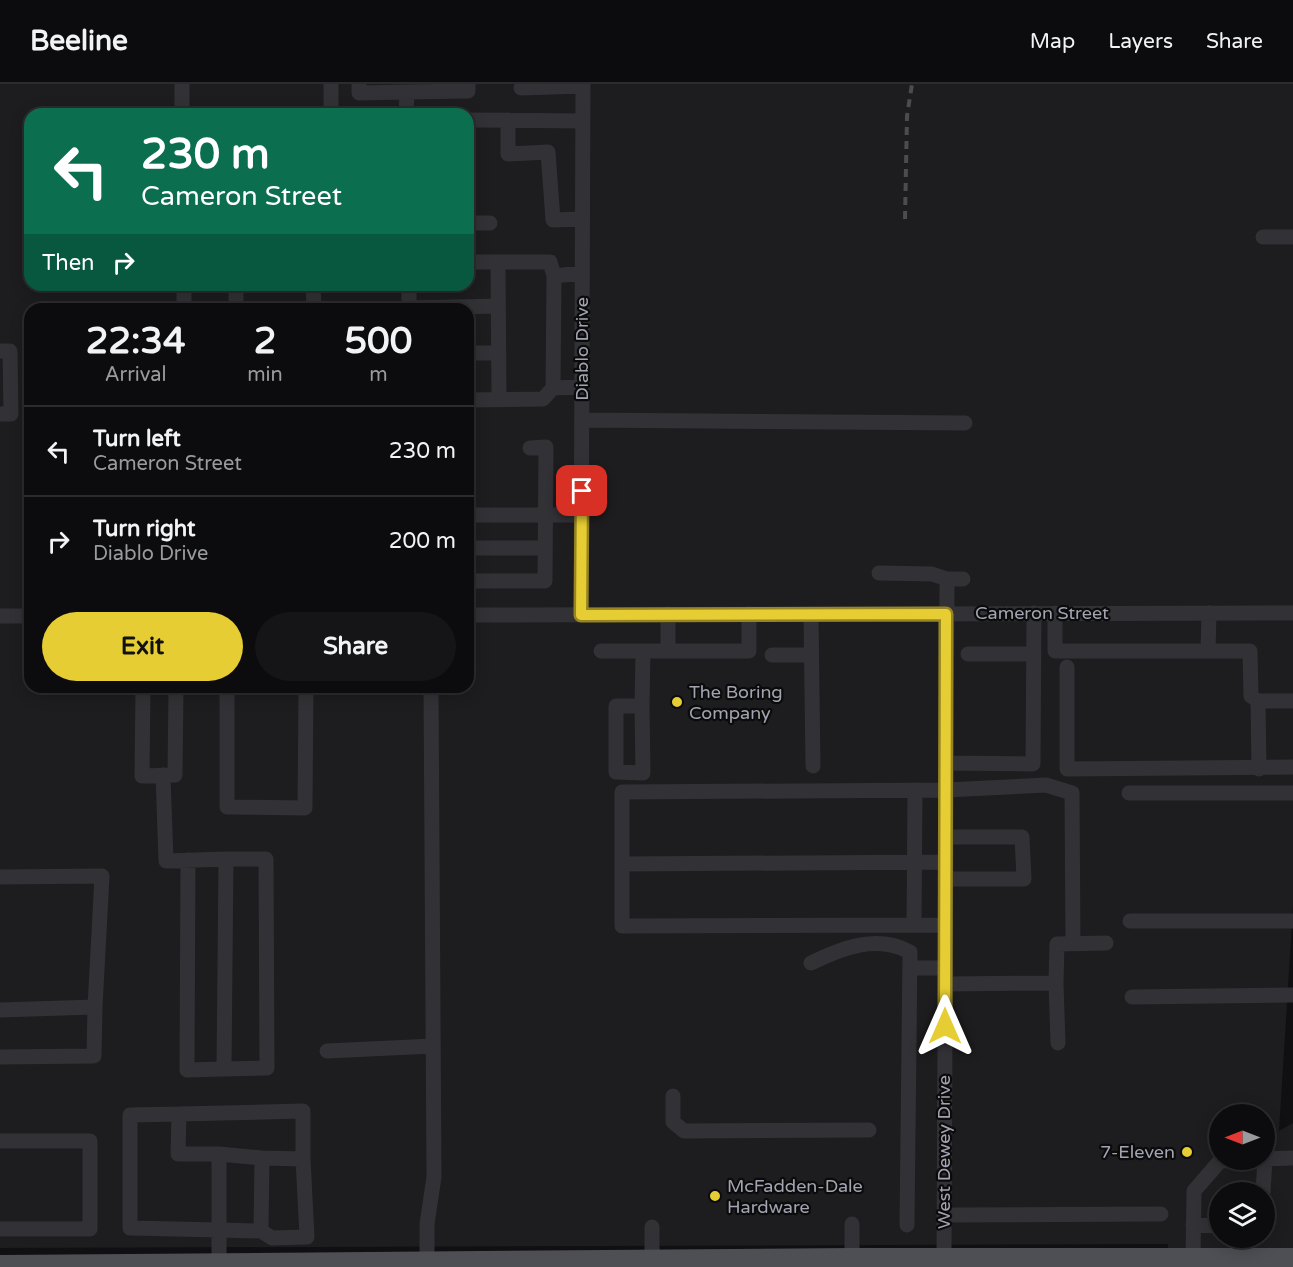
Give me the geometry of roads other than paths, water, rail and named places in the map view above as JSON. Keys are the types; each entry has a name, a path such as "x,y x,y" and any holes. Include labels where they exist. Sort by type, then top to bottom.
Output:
{"main road":[{"path":"1049,1267 1078,1257"},
{"path":"0,1265 852,1258 939,1262 1078,1257 1293,1258"},
{"path":"711,1267 732,1260"}],"street":[{"path":"182,84 182,108"},
{"path":"331,84 331,108"},
{"path":"359,84 359,93 414,89 468,91 468,84"},
{"path":"521,88 583,85"},
{"name":"Diablo Drive","path":"581,615 583,85"},
{"path":"408,108 414,89"},
{"path":"474,120 583,121"},
{"path":"508,120 508,154 548,152 552,220 582,219"},
{"path":"474,223 490,223"},
{"path":"1263,237 1293,237"},
{"path":"474,262 550,262 554,276 552,388 543,399 474,400"},
{"path":"498,262 499,400"},
{"path":"554,276 582,273"},
{"path":"474,307 498,306"},
{"path":"0,351 10,351 11,414 0,414"},
{"path":"474,353 499,353"},
{"path":"552,388 582,387"},
{"path":"582,420 965,423"},
{"path":"474,581 545,581 546,447 530,448"},
{"path":"474,515 581,515"},
{"path":"474,548 545,548"},
{"path":"879,573 933,574 946,579 963,579"},
{"name":"West Dewey Drive","path":"939,1262 944,1215 946,579"},
{"path":"946,763 1033,764 1034,613"},
{"path":"1055,613 1055,651 1250,651 1251,696 1258,700 1293,701"},
{"path":"1208,651 1209,613"},
{"name":"Cameron Street","path":"474,615 1293,613"},
{"path":"668,614 668,651"},
{"path":"602,651 749,651 749,614"},
{"path":"811,614 813,766"},
{"path":"0,616 24,616"},
{"path":"642,706 643,651"},
{"path":"968,654 1034,654"},
{"path":"772,655 811,655"},
{"path":"1067,667 1067,769 1293,768"},
{"path":"142,693 142,776 175,775 176,693"},
{"path":"227,693 228,807 305,808 306,693"},
{"path":"427,1263 427,1224 434,1177 431,693"},
{"path":"1258,700 1259,769"},
{"path":"163,775 166,861 188,860 226,859 266,859 267,1068 187,1071 188,860"},
{"path":"945,925 622,926 622,792 946,790 1046,785 1072,792 1073,944"},
{"path":"914,925 915,790"},
{"path":"1129,792 1293,793"},
{"path":"945,879 1024,879 1022,837 946,837"},
{"path":"224,1069 226,859"},
{"path":"622,864 945,862"},
{"path":"0,877 102,876 94,1056 0,1058"},
{"path":"1130,921 1293,921"},
{"path":"811,963 843,948 872,943 896,944 910,952 907,1225"},
{"path":"1058,1043 1057,944 1106,943"},
{"path":"910,968 945,968"},
{"path":"945,984 1056,982"},
{"path":"1132,997 1293,995"},
{"path":"0,1010 96,1007"},
{"path":"327,1051 433,1046"},
{"path":"674,1096 673,1122 684,1131 869,1130"},
{"path":"303,1111 303,1159 307,1237 272,1238 261,1231 130,1228 130,1115 303,1111"},
{"path":"178,1114 178,1154 303,1159"},
{"path":"0,1141 90,1141 90,1229 0,1229"},
{"path":"219,1154 219,1265"},
{"path":"261,1231 262,1158"},
{"path":"1275,1159 1293,1158"},
{"path":"1194,1257 1194,1191 1212,1170"},
{"path":"944,1215 1161,1214"},
{"path":"852,1224 852,1258"},
{"path":"1193,1225 1209,1226"},
{"path":"652,1227 652,1260"}],"railway":[{"path":"905,219 907,116 912,84"}],"place":[{"name":"The Boring Company","path":"677,702"},
{"name":"7-Eleven","path":"1187,1152"},
{"name":"McFadden-Dale Hardware","path":"715,1196"}]}
